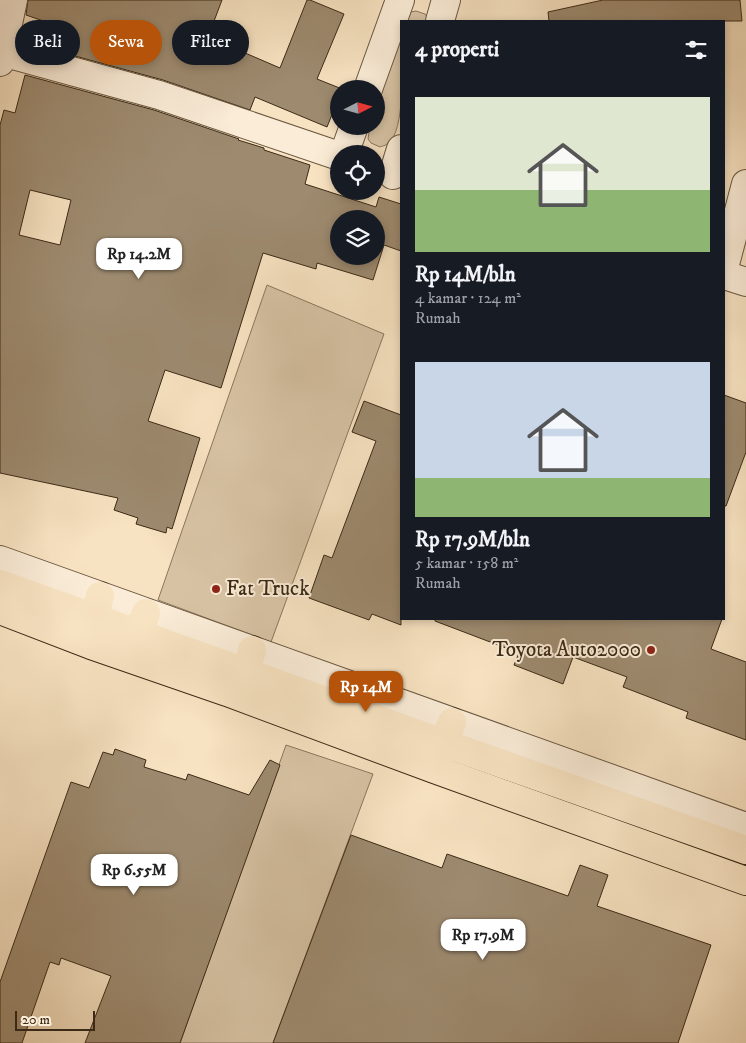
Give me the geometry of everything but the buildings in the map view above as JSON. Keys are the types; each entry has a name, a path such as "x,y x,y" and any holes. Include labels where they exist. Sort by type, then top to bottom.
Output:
{"main road":[{"path":"0,584 97,607 249,661 448,733 746,850"},
{"path":"0,610 91,645 227,692 434,770 746,881"},
{"path":"434,770 448,733"}],"street":[{"path":"14,0 1,57 159,95 330,153"},
{"path":"371,80 400,0"},
{"path":"440,20 446,0"},
{"path":"390,174 400,151"},
{"path":"725,264 746,184"},
{"path":"725,276 746,282"},
{"path":"0,560 97,607"},
{"path":"448,733 746,827"}],"shaded area":[{"path":"416,11 425,14 429,20 407,20 411,12"},
{"path":"400,38 400,110 398,125 393,137 386,145 376,145 368,139 369,135 385,135 385,82"},
{"path":"267,285 384,334 271,642 158,600"},
{"path":"286,745 373,774 273,1043 180,1043"}],"place":[{"name":"Fat Truck","path":"216,589"},
{"name":"Toyota Auto2000","path":"651,650"}]}
